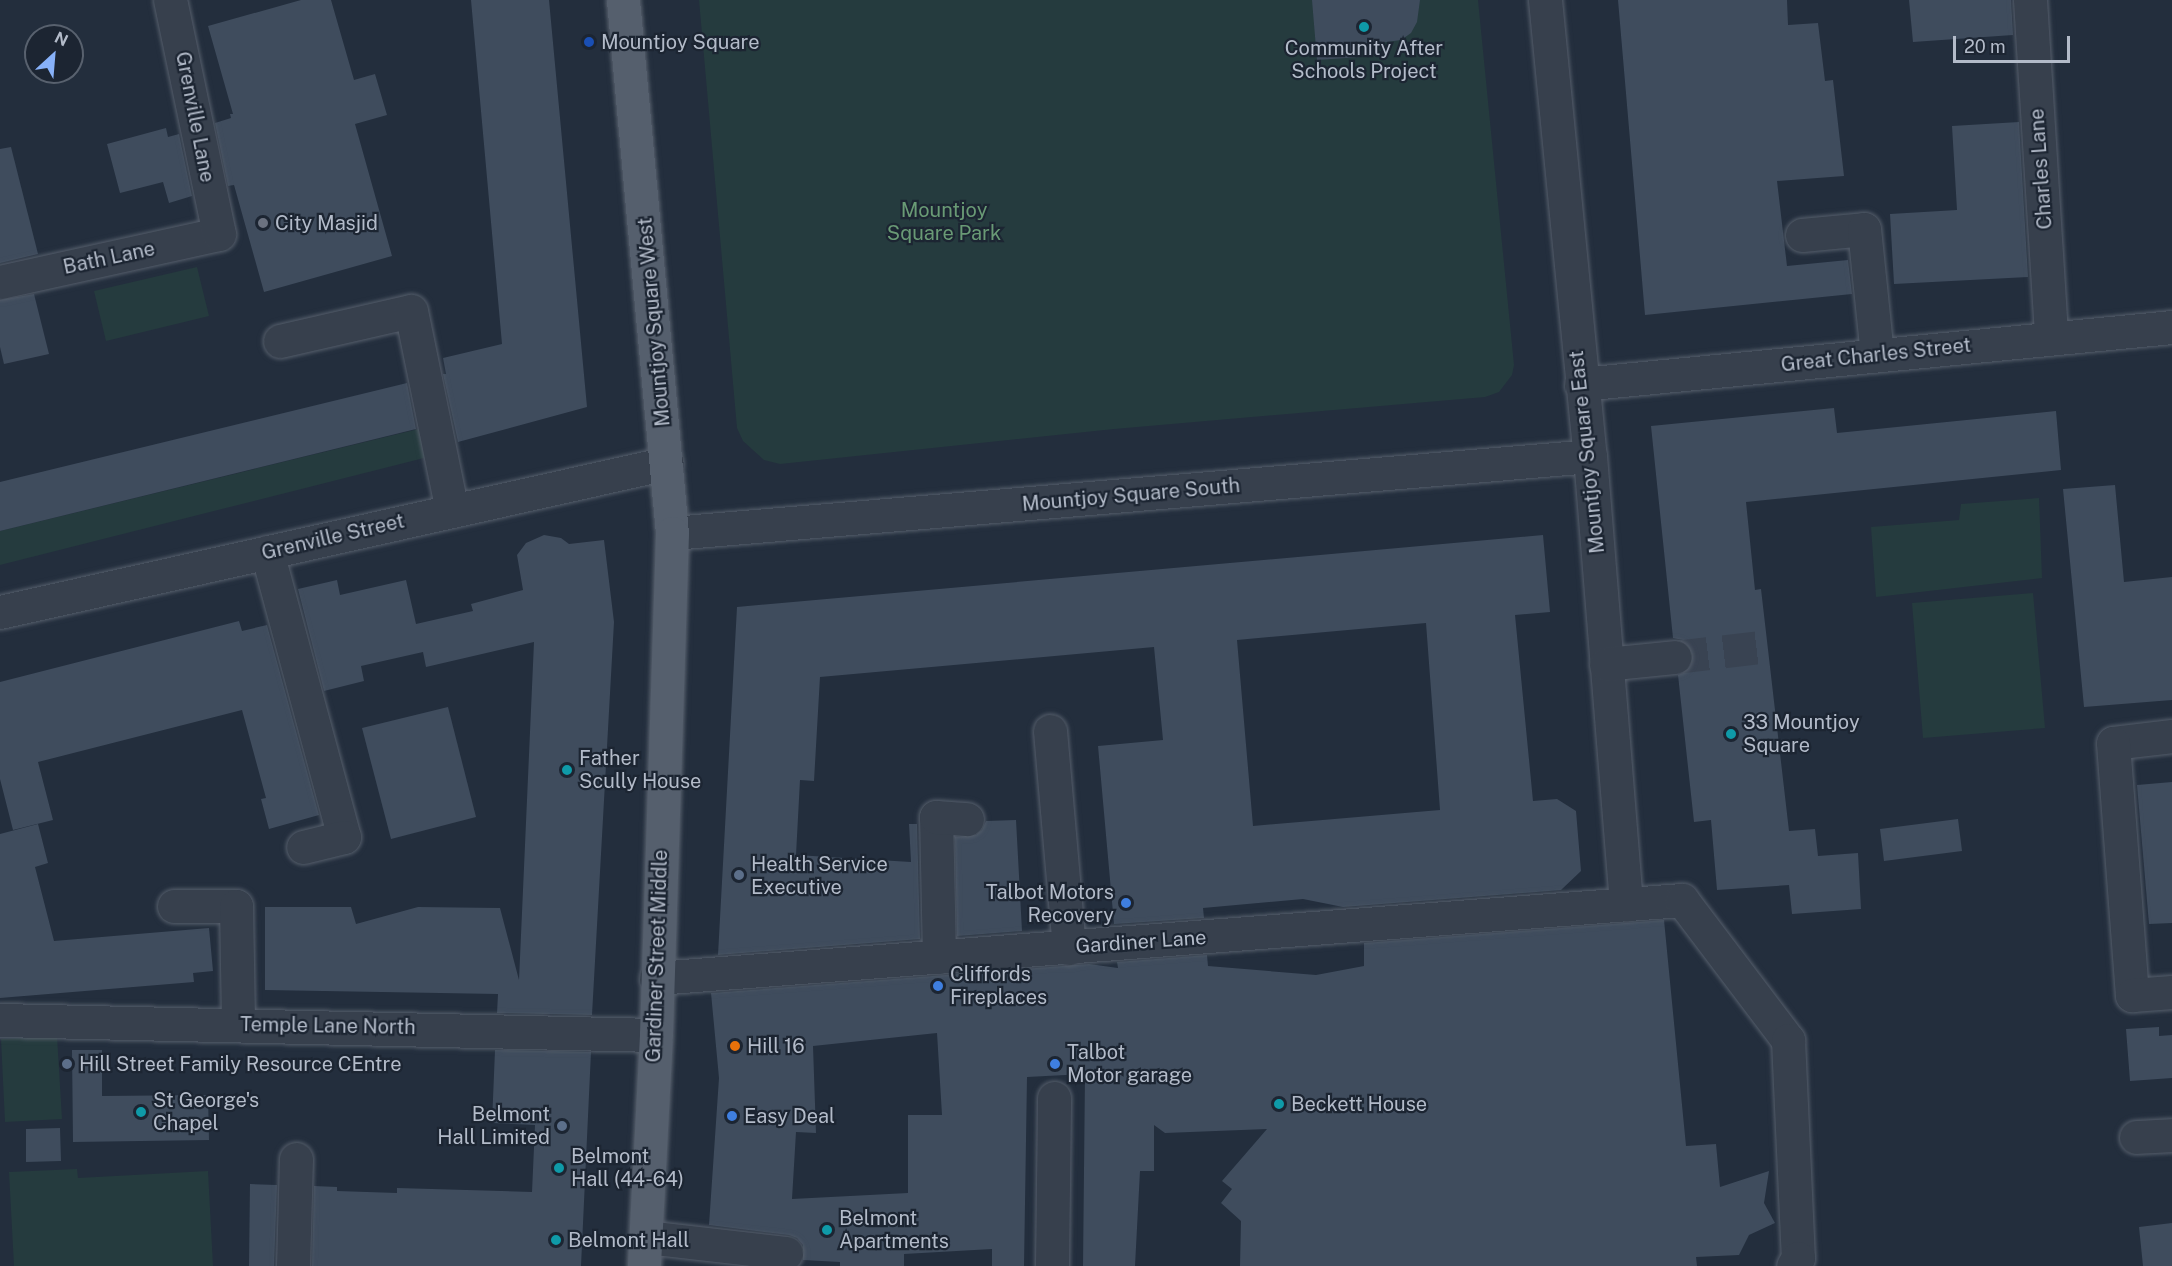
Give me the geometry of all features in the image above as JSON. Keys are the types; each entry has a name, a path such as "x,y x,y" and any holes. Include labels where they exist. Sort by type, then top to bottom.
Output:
{"main road":[{"name":"Mountjoy Square West","path":"623,0 672,533 667,645"},
{"name":"Gardiner Street Middle","path":"645,1252 656,1035 667,645"}],"street":[{"name":"Grenville Lane","path":"171,0 219,234"},
{"name":"Mountjoy Square East","path":"1545,0 1581,384 1590,456 1626,905"},
{"name":"Charles Lane","path":"2030,0 2051,338"},
{"path":"1802,235 1864,229 1877,354"},
{"name":"Bath Lane","path":"0,282 219,234"},
{"path":"280,341 411,311 452,511"},
{"name":"Great Charles Street","path":"1581,384 2172,327"},
{"name":"Mountjoy Square South","path":"672,533 1590,456"},
{"name":"Grenville Street","path":"0,612 667,463"},
{"path":"267,552 344,837 303,847"},
{"path":"1606,664 1676,657"},
{"path":"1050,731 1069,948"},
{"path":"2172,736 2113,743 2132,996 2172,992"},
{"path":"939,957 936,817 967,819"},
{"name":"Gardiner Lane","path":"656,978 1682,900 1788,1040 1798,1258 1793,1266"},
{"path":"174,906 236,906 238,1024"},
{"name":"Temple Lane North","path":"0,1020 656,1035"},
{"path":"1052,1266 1054,1098"},
{"path":"2136,1137 2172,1135"},
{"path":"293,1266 296,1159"},
{"path":"645,1252 786,1253"}],"green space":[{"name":"Mountjoy Square Park","path":"699,0 1478,0 1514,365 1512,375 1499,392 1485,397 1114,429 780,464 764,460 743,441 737,428"},
{"path":"197,267 209,316 106,341 94,291"},
{"path":"431,426 428,457 0,565 0,531"},
{"path":"2039,498 2042,578 1876,597 1871,527 1959,520 1961,504"},
{"path":"2033,593 2045,728 1923,738 1912,603"},
{"path":"57,1036 62,1119 5,1122 1,1039"},
{"path":"77,1169 78,1178 208,1171 213,1266 14,1266 9,1172"}],"building":[{"path":"301,0 331,0 354,80 375,74 387,115 355,124 392,256 264,292 234,185 228,186 215,123 231,118 230,114 233,114 208,26"},
{"path":"471,0 549,0 587,407 458,442 443,374 446,374 443,358 502,344"},
{"name":"Community After Schools Project","path":"1312,0 1420,0 1417,22 1411,33 1401,40 1359,46 1360,57 1317,60"},
{"path":"1618,0 1787,0 1788,25 1818,23 1825,81 1833,80 1844,176 1777,181 1787,266 1848,260 1852,294 1645,315"},
{"path":"1909,0 2011,0 2013,35 1913,42"},
{"path":"2019,122 2028,277 1894,284 1890,214 1957,210 1952,126"},
{"path":"166,128 168,137 179,134 192,196 169,203 163,182 120,193 107,144"},
{"path":"11,147 38,254 0,263 0,149"},
{"path":"34,294 49,354 4,364 0,347 0,300"},
{"path":"407,383 416,429 0,531 0,482"},
{"path":"1834,408 1837,433 2056,411 2061,470 1746,502 1755,590 1761,589 1789,831 1815,829 1818,856 1858,853 1861,909 1792,914 1789,885 1717,890 1711,820 1694,822 1678,675 1686,672 1692,665 1694,655 1690,646 1683,640 1673,638 1651,426"},
{"path":"2115,485 2124,582 2172,577 2172,700 2084,707 2063,489"},
{"name":"Father Scully House","path":"544,535 561,538 569,544 604,540 614,622 592,1015 497,1013 498,994 265,990 265,907 351,907 356,924 418,907 500,908 519,980 534,642 426,667 423,652 361,666 364,681 324,691 298,589 337,580 340,595 406,580 416,624 473,611 471,604 523,590 517,555 526,543"},
{"path":"1543,535 1550,612 1515,615 1533,801 1557,799 1576,811 1581,871 1561,890 1343,907 1303,899 1203,908 1204,918 1114,924 1098,746 1163,740 1154,647 820,677 814,781 800,780 796,855 911,862 909,824 917,824 920,939 718,955 737,607","holes":["1426,623 1440,810 1253,826 1237,640"]},
{"path":"239,621 242,631 267,625 319,815 269,829 261,799 266,798 242,710 38,762 53,820 13,830 0,779 0,682"},
{"path":"448,707 476,817 391,839 362,728"},
{"path":"2172,782 2172,923 2149,924 2137,785"},
{"path":"1958,819 1962,851 1884,861 1880,829"},
{"path":"1016,820 1022,931 957,936 955,837 976,835 982,830 986,821"},
{"path":"38,824 48,863 35,867 54,941 209,928 213,971 193,973 194,982 0,998 0,834"},
{"path":"1664,920 1686,1146 1716,1144 1720,1187 1769,1171 1764,1203 1775,1223 1749,1235 1739,1255 1696,1257 1697,1266 1240,1266 1241,1221 1221,1203 1232,1189 1222,1181 1267,1129 1165,1133 1154,1125 1154,1171 1140,1171 1135,1266 1083,1266 1085,1074 1027,1077 1024,1266 992,1266 992,1249 904,1254 904,1266 840,1266 840,1262 803,1260 803,1245 797,1238 789,1235 709,1225 719,1078 711,993 1089,964 1118,968 1117,962 1207,955 1208,966 1316,975 1364,966 1364,943","holes":["937,1033 942,1115 908,1115 908,1193 792,1199 796,1132 816,1133 813,1046"]},
{"path":"2159,1027 2159,1036 2172,1035 2172,1078 2130,1081 2126,1029"},
{"name":"St George's Chapel","path":"72,1050 102,1050 102,1096 208,1095 209,1140 73,1142"},
{"path":"495,1050 591,1052 581,1266 312,1266 314,1186 337,1187 337,1191 397,1193 397,1188 532,1192 535,1125 492,1123"},
{"path":"60,1128 61,1161 26,1162 26,1129"},
{"path":"250,1184 277,1185 274,1266 249,1266"},
{"path":"2172,1223 2172,1266 2143,1266 2139,1227"}],"tunnel":[{"path":"1675,657 1768,646"}],"place":[{"name":"Community After Schools Project","path":"1364,27"},
{"name":"Mountjoy Square","path":"589,42"},
{"name":"City Masjid","path":"263,223"},
{"name":"33 Mountjoy Square","path":"1731,734"},
{"name":"Father Scully House","path":"567,770"},
{"name":"Health Service Executive","path":"739,875"},
{"name":"Talbot Motors Recovery","path":"1126,903"},
{"name":"Cliffords Fireplaces","path":"938,986"},
{"name":"Hill 16","path":"735,1046"},
{"name":"Hill Street Family Resource CEntre","path":"67,1064"},
{"name":"Talbot Motor garage","path":"1055,1064"},
{"name":"Beckett House","path":"1279,1104"},
{"name":"St George's Chapel","path":"141,1112"},
{"name":"Easy Deal","path":"732,1116"},
{"name":"Belmont Hall Limited","path":"562,1126"},
{"name":"Belmont Hall (44-64)","path":"559,1168"},
{"name":"Belmont Apartments","path":"827,1230"},
{"name":"Belmont Hall","path":"556,1240"}]}
